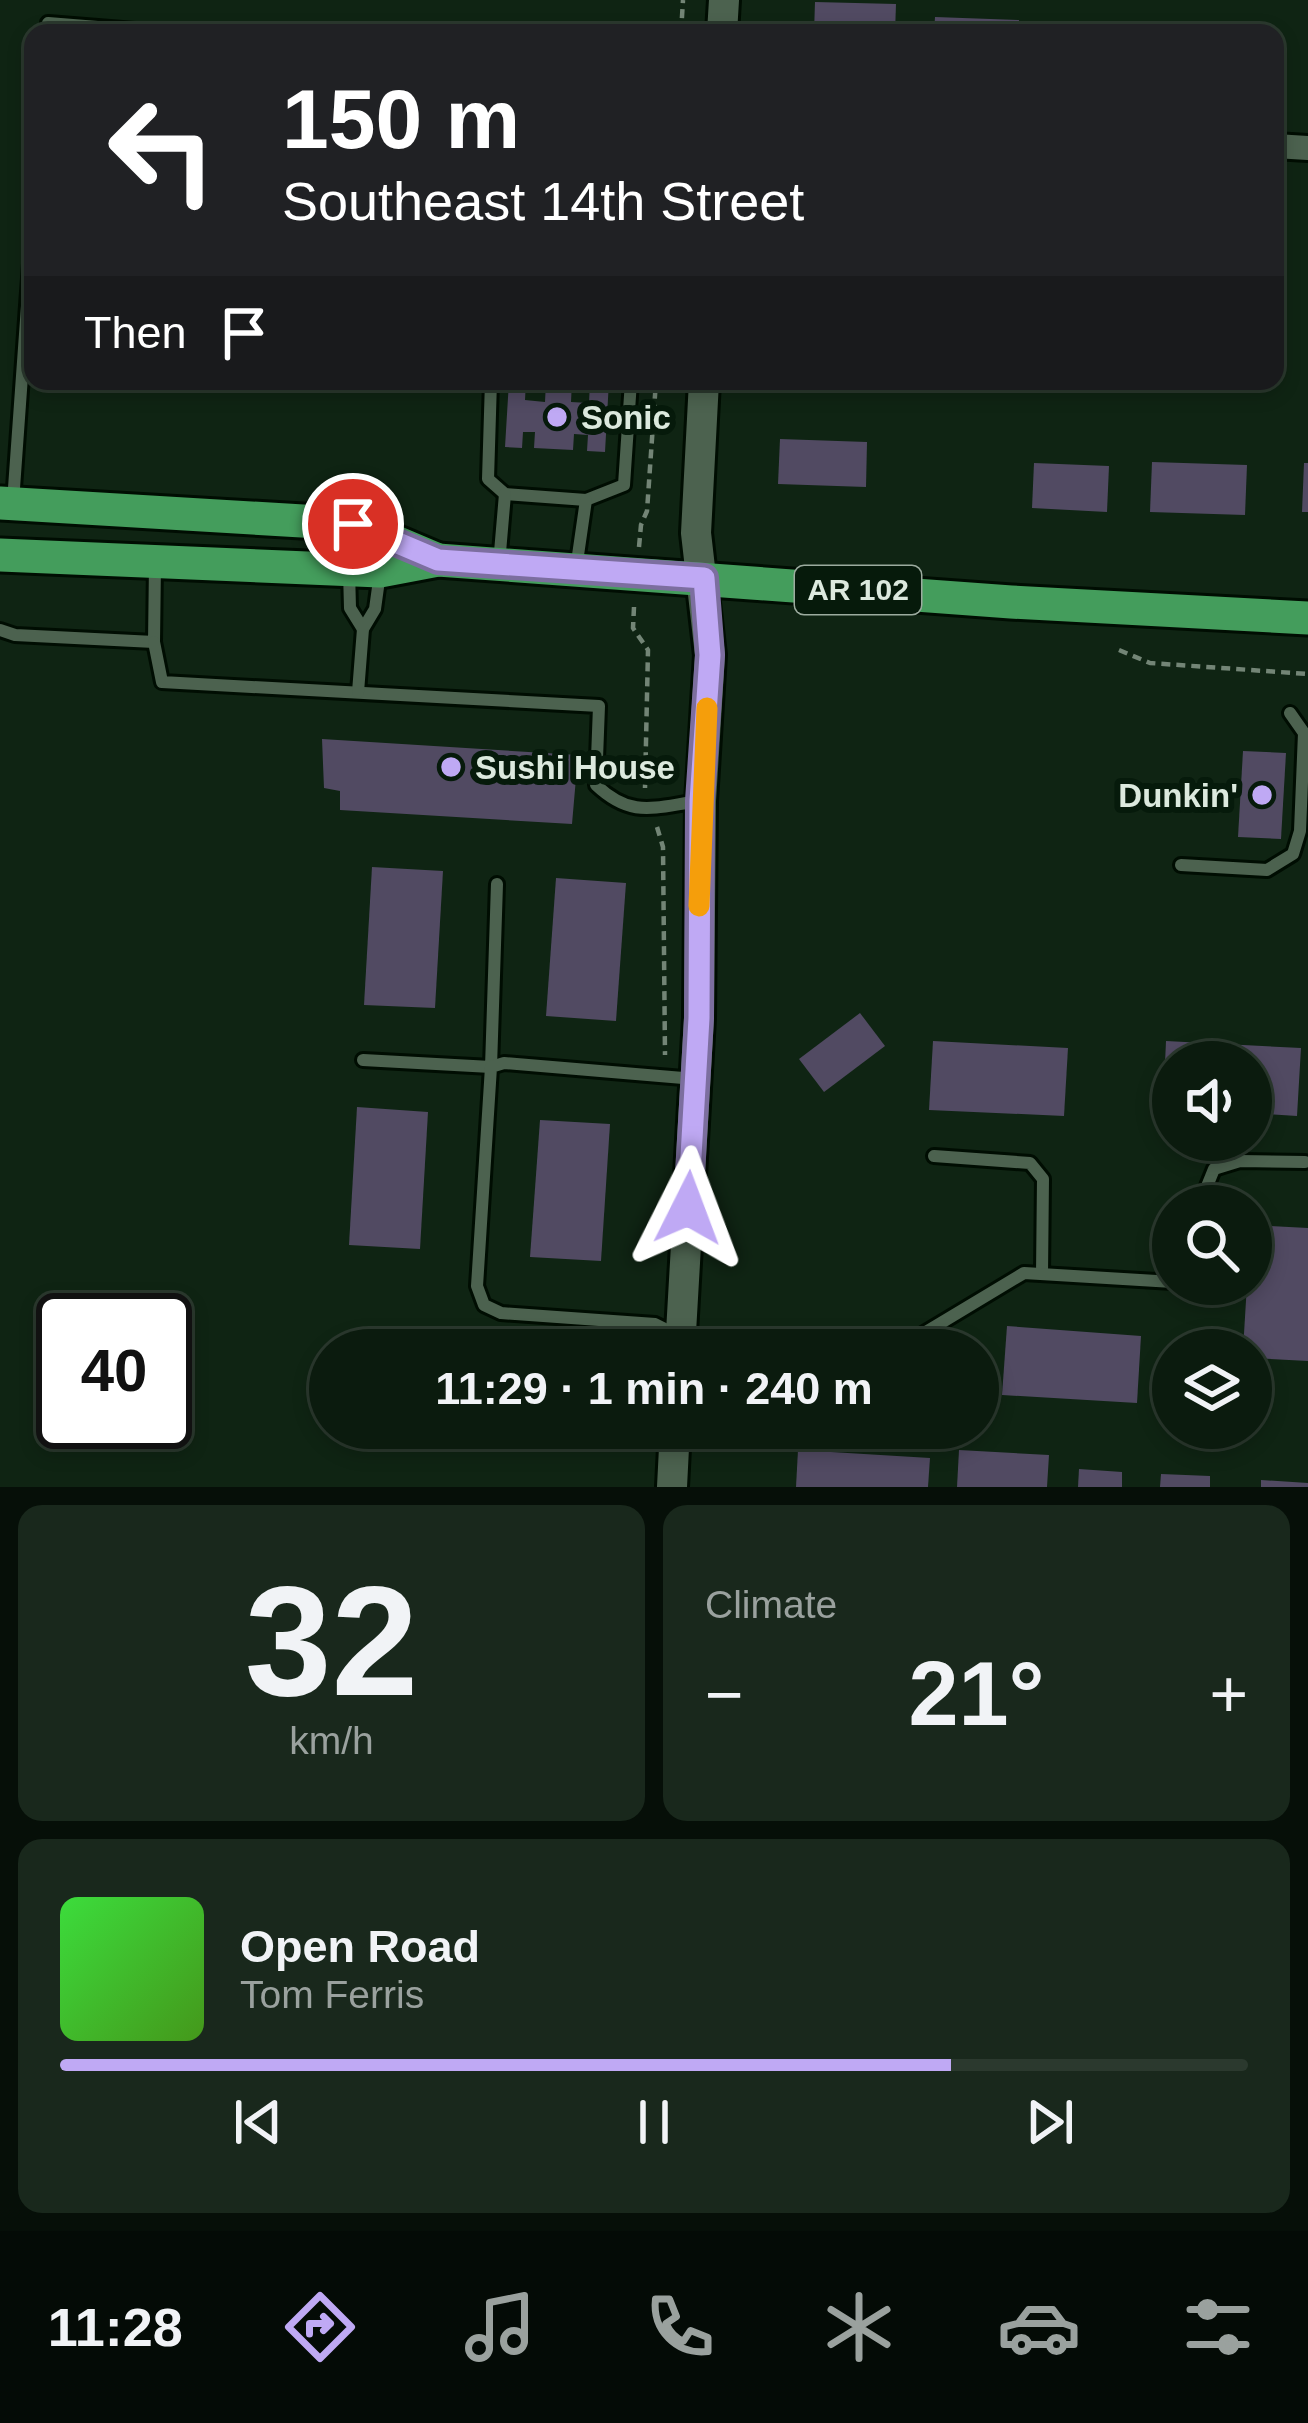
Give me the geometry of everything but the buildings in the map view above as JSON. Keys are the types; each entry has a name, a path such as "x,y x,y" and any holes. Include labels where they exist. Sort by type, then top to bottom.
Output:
{"main road":[{"name":"AR 102","path":"6,503 353,524 438,560"},
{"name":"AR 102","path":"0,555 365,570 438,560 1011,602 1308,618"}],"street":[{"path":"682,1329 696,1079 700,801 710,640 696,533 704,390"},
{"path":"672,1487 675,1449"}],"lane":[{"path":"6,503 24,316"},
{"path":"491,390 488,479 505,494 586,500 623,485 630,390"},
{"path":"499,563 505,494"},
{"path":"576,568 586,500"},
{"path":"155,561 154,642 162,682 599,706 596,785 620,806 700,801"},
{"path":"363,628 350,608 365,570"},
{"path":"358,692 363,628 375,609 365,570"},
{"path":"0,630 15,635 154,642"},
{"path":"1181,866 1267,870 1294,854 1300,831 1304,733 1290,713"},
{"path":"497,884 477,1286 484,1305 501,1313 655,1324 662,1329"},
{"path":"363,1060 490,1067 504,1063 696,1079"},
{"path":"934,1156 1030,1162 1043,1179 1042,1274"},
{"path":"1207,1185 1214,1169 1240,1161 1305,1162"},
{"path":"931,1329 1024,1273 1152,1281"}],"path":[{"path":"641,525 647,511 655,390"},
{"path":"633,628 648,650 642,779"},
{"path":"1119,650 1150,664 1308,674"}],"slow traffic":[{"path":"699,906 707,708"}],"place":[{"name":"Sonic","path":"557,417"},
{"name":"Sushi House","path":"451,767"},
{"name":"Dunkin'","path":"1262,795"}],"route":[{"path":"353,524 438,560 704,578 710,655 700,801 699,1018 688,1208"}]}
